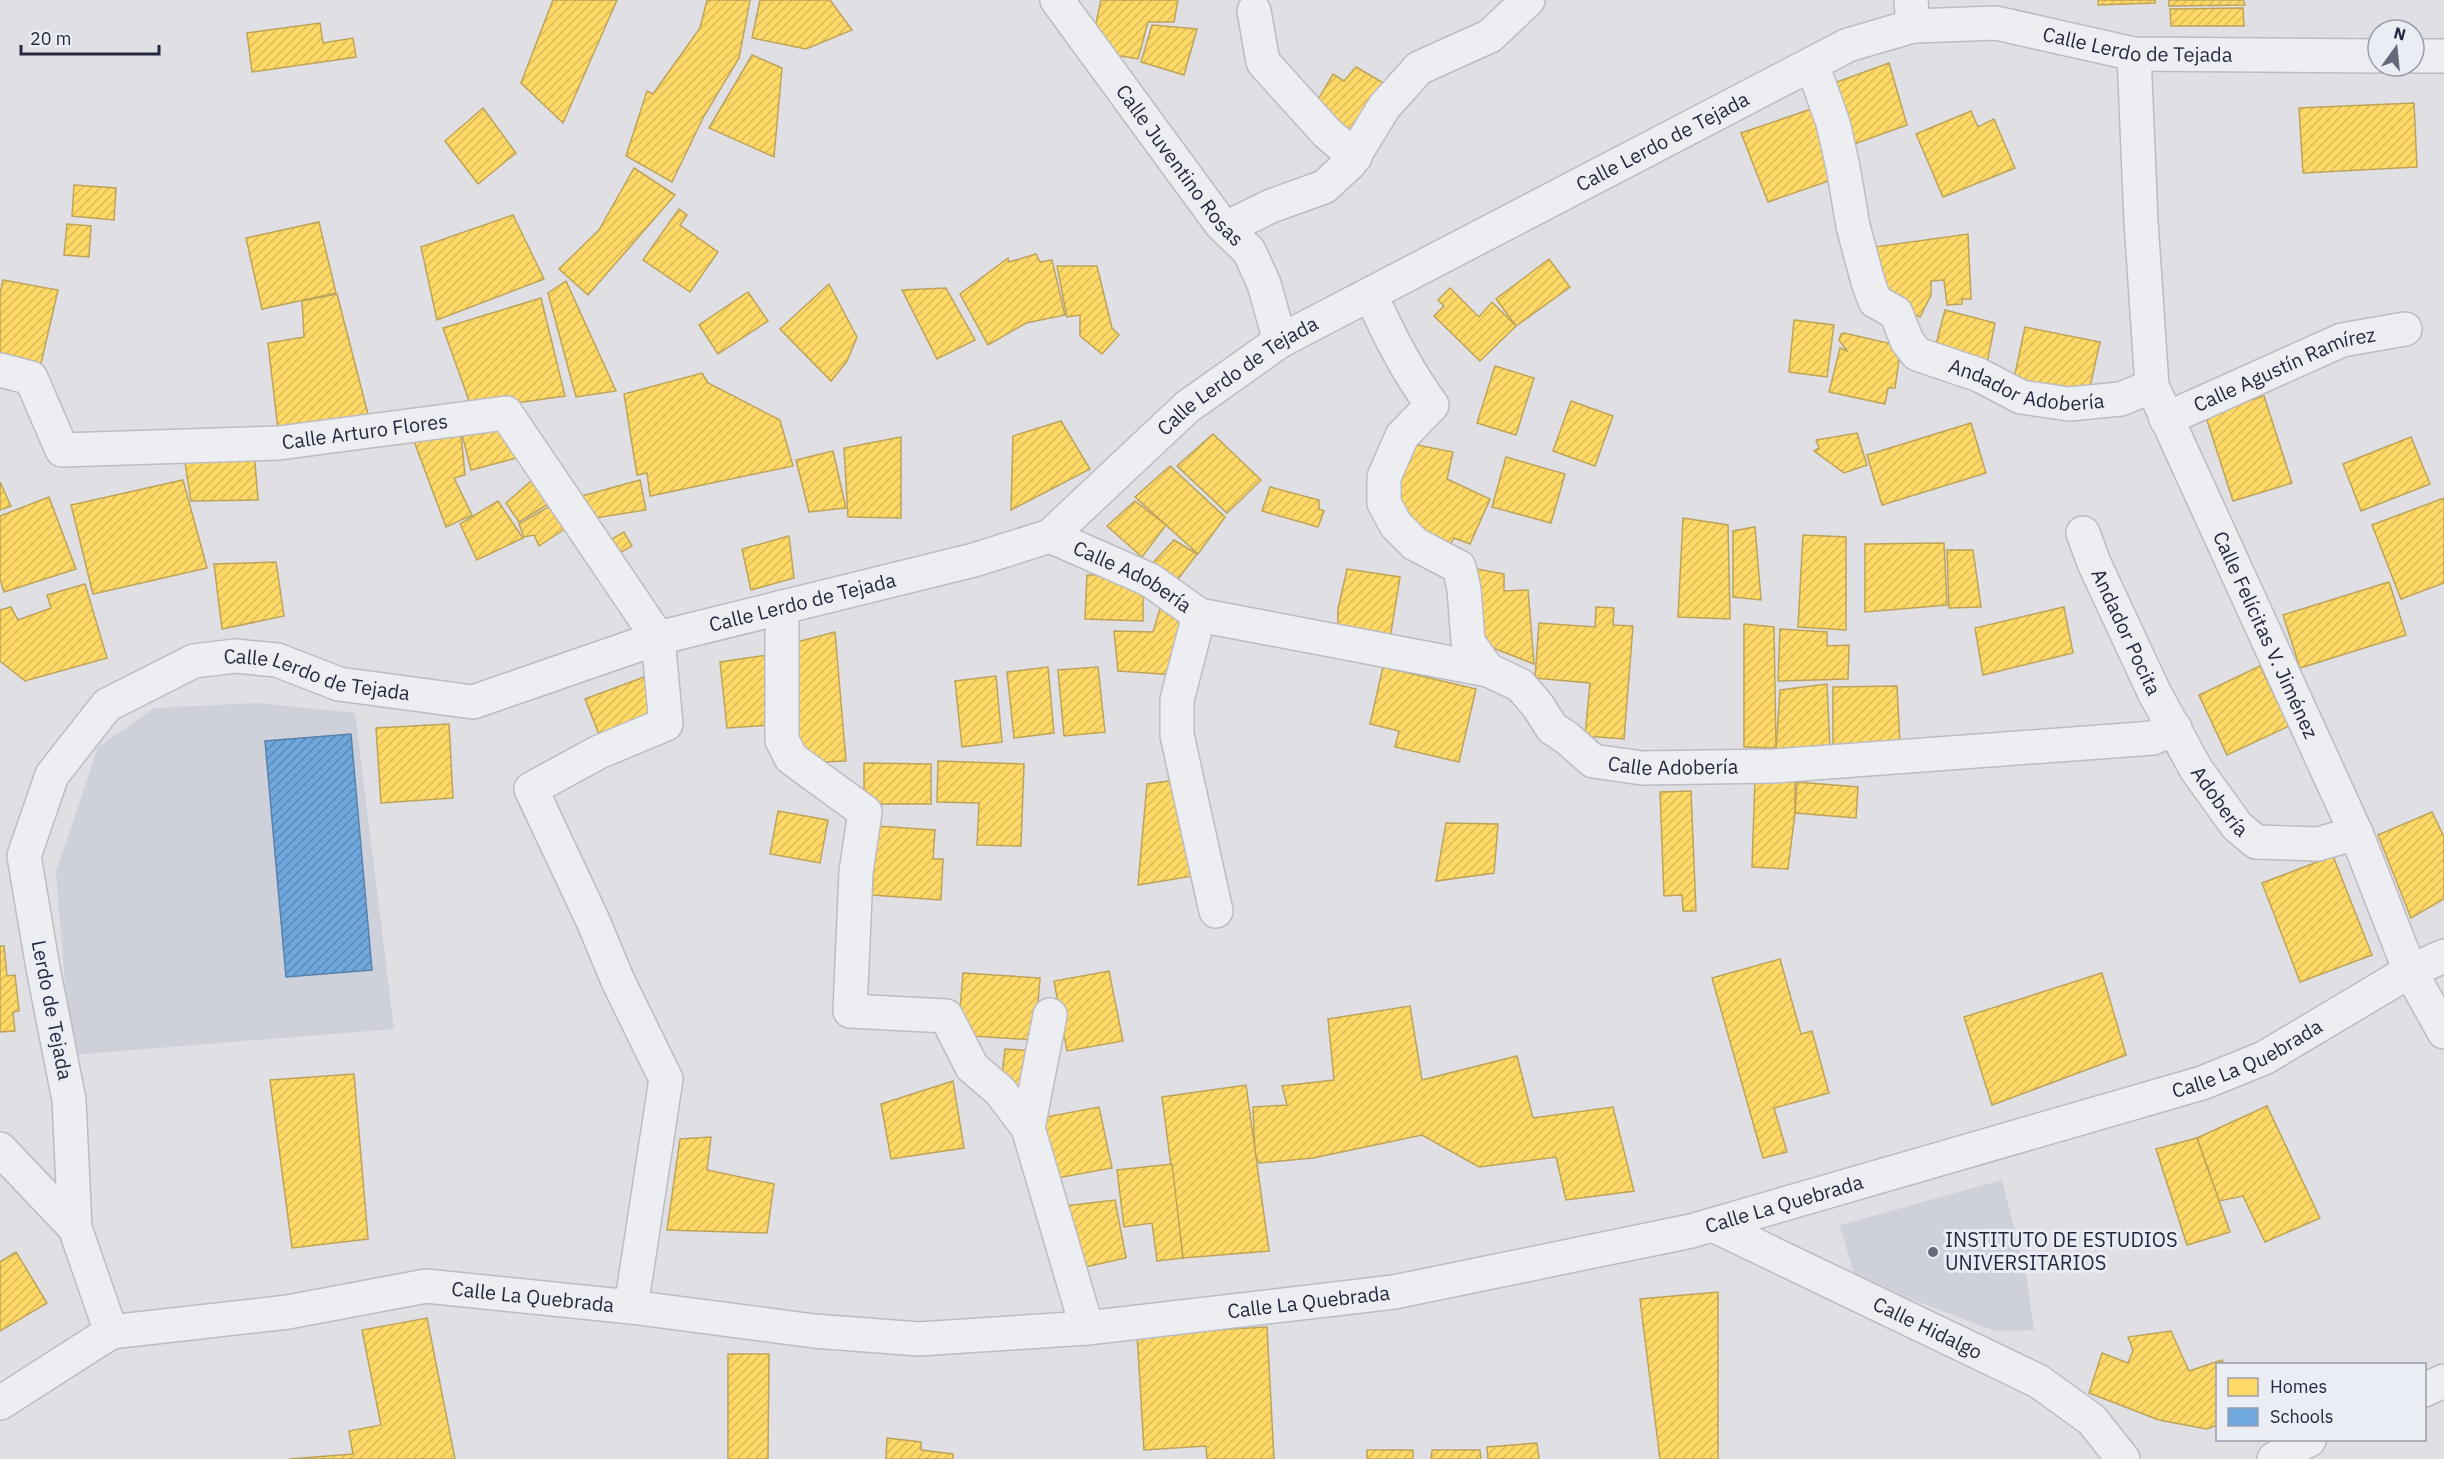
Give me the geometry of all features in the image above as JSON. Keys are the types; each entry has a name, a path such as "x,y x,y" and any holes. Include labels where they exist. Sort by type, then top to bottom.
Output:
{"street":[{"name":"Calle Juventino Rosas","path":"1057,0 1226,228 1249,251 1264,284 1280,341"},
{"path":"1226,228 1324,187 1355,157 1384,106 1419,68 1490,36 1528,0"},
{"path":"1254,11 1263,62 1327,133 1355,157"},
{"name":"Calle Lerdo de Tejada","path":"107,705 194,661 235,656 277,660 339,684 473,702 658,638 974,561 1050,536 1187,407 1280,341 1912,13 1996,23 2134,54 2366,56"},
{"name":"Calle Felícitas V. Jiménez","path":"2134,54 2141,221 2152,386 2356,833 2410,971 2444,1032"},
{"path":"2426,56 2444,56"},
{"name":"Andador Adobería","path":"1812,64 1833,123 1843,167 1852,226 1868,282 1875,301 1896,313 1907,341 1917,354 1979,375 2021,397 2069,404 2121,399 2152,386"},
{"path":"1371,297 1401,359 1432,405 1402,436 1384,477 1384,503 1396,525 1414,544 1459,567 1464,589 1468,642 1488,670"},
{"name":"Calle Agustín Ramírez","path":"2166,419 2342,340 2405,329"},
{"name":"Calle Arturo Flores","path":"0,370 31,378 62,450 279,443 506,413 658,638"},
{"name":"Andador Pocita","path":"2083,533 2098,572 2154,692 2175,728"},
{"name":"Calle Adobería","path":"1050,536 1150,580 1199,615 1488,670 1520,685 1538,706 1552,728 1593,761 1642,768 1775,766 2153,738 2175,728"},
{"path":"782,607 782,740 791,758 865,812 856,872 850,1011 946,1016 972,1066 1000,1091 1029,1128 1087,1328"},
{"path":"1199,615 1177,700 1177,735 1216,910"},
{"path":"632,1307 666,1080 618,981 593,921 531,789 599,752 666,724 658,638"},
{"name":"Lerdo de Tejada","path":"107,705 52,776 24,856 69,1100 75,1228 111,1332"},
{"name":"Adobería","path":"2175,728 2196,769 2237,826 2256,842 2318,843 2356,833"},
{"name":"Calle La Quebrada","path":"0,1403 111,1332 288,1312 426,1286 632,1307 814,1331 919,1339 1087,1328 1394,1292 1713,1225 2202,1083 2264,1058 2410,971 2444,956"},
{"path":"1029,1128 1050,1015"},
{"path":"0,1149 75,1228"},
{"name":"Calle Hidalgo","path":"1713,1225 2038,1381 2092,1420 2123,1459"},
{"path":"2426,1389 2444,1381"},
{"path":"2274,1459 2307,1441"}],"shaded area":[{"path":"257,703 355,713 394,1029 71,1055 56,872 98,747 155,708"},
{"name":"INSTITUTO DE ESTUDIOS UNIVERSITARIOS","path":"2002,1180 2027,1280 2034,1330 1995,1331 1855,1278 1840,1225"}],"building: Homes":[{"path":"553,0 617,0 563,123 521,83"},
{"path":"707,0 750,0 739,58 704,116 672,182 626,156 647,91 653,94 700,28"},
{"path":"760,0 830,0 852,30 806,49 752,38"},
{"path":"1101,0 1178,0 1174,22 1148,22 1138,59 1109,54 1094,32"},
{"path":"2098,0 2155,0 2155,3 2098,5"},
{"path":"2169,0 2243,0 2245,5 2169,6"},
{"path":"2243,8 2244,26 2171,26 2170,9"},
{"path":"320,23 323,43 353,38 356,57 252,72 247,33"},
{"path":"1152,25 1197,29 1184,75 1141,62"},
{"path":"752,55 782,68 774,157 709,128"},
{"path":"1889,63 1907,125 1843,148 1826,86"},
{"path":"1356,67 1387,85 1353,146 1312,110 1333,74 1344,81"},
{"path":"2414,103 2417,167 2303,173 2299,108"},
{"path":"1820,106 1840,177 1768,202 1741,133"},
{"path":"483,108 516,153 478,184 445,141"},
{"path":"1971,111 1978,127 1994,119 2015,168 1943,197 1916,134"},
{"path":"634,168 675,195 588,295 559,269 599,230"},
{"path":"74,185 116,188 114,220 72,216"},
{"path":"679,209 687,215 680,225 718,252 690,292 643,260"},
{"path":"513,215 544,279 437,320 421,247"},
{"path":"319,222 336,293 262,309 246,238"},
{"path":"67,224 91,226 89,257 64,255"},
{"path":"1968,234 1971,299 1962,299 1962,304 1947,305 1944,280 1931,281 1931,295 1920,317 1895,306 1867,248"},
{"path":"1036,254 1040,262 1052,260 1065,315 1026,323 988,345 960,294 1008,258 1009,262"},
{"path":"1549,259 1570,287 1516,326 1496,299"},
{"path":"1057,266 1097,266 1112,328 1119,335 1102,354 1080,336 1080,315 1067,317"},
{"path":"3,280 58,290 39,372 0,363 0,293"},
{"path":"566,281 616,391 576,397 548,293"},
{"path":"829,284 857,337 847,361 831,381 780,329"},
{"path":"946,288 975,340 937,359 902,290"},
{"path":"1450,288 1479,317 1492,302 1516,326 1480,361 1434,316 1444,306 1438,300"},
{"path":"748,292 768,321 718,354 699,325"},
{"path":"337,294 370,422 279,438 268,343 304,337 302,301"},
{"path":"541,298 565,396 472,409 443,328"},
{"path":"1945,310 1995,323 1986,368 1933,356"},
{"path":"1794,320 1834,325 1827,377 1789,372"},
{"path":"2025,327 2100,342 2087,400 2012,388"},
{"path":"1841,334 1901,346 1895,388 1888,388 1885,404 1829,392 1840,348 1847,351 1839,340"},
{"path":"1495,366 1534,378 1516,435 1477,423"},
{"path":"702,373 708,383 780,420 793,466 650,496 647,473 637,475 624,394"},
{"path":"2264,396 2292,483 2233,501 2205,414"},
{"path":"1571,401 1613,416 1595,466 1553,451"},
{"path":"496,418 520,457 471,470 460,426"},
{"path":"1061,421 1090,469 1011,510 1013,436"},
{"path":"1971,423 1986,473 1882,505 1867,455"},
{"path":"460,426 465,475 454,478 472,515 446,527 411,433"},
{"path":"1857,433 1867,465 1844,473 1814,451 1819,448 1816,440"},
{"path":"1213,434 1261,480 1227,513 1177,466"},
{"path":"901,437 901,518 848,517 844,448"},
{"path":"2411,437 2430,484 2361,511 2343,464"},
{"path":"1407,443 1453,452 1447,479 1490,499 1470,544 1454,538 1443,558 1388,498"},
{"path":"254,451 258,500 191,501 184,456"},
{"path":"833,451 846,508 809,512 796,460"},
{"path":"1506,457 1565,474 1551,523 1492,507"},
{"path":"1170,466 1225,517 1198,554 1135,497"},
{"path":"537,476 553,501 519,522 506,503"},
{"path":"183,480 207,568 93,594 71,505"},
{"path":"640,480 646,510 583,520 578,497"},
{"path":"0,482 11,506 0,510"},
{"path":"1270,487 1319,500 1319,509 1324,511 1318,527 1262,511"},
{"path":"49,497 76,569 4,592 0,579 0,516"},
{"path":"2444,498 2444,583 2401,599 2372,525"},
{"path":"498,501 523,538 477,560 460,524"},
{"path":"1135,501 1166,525 1142,557 1107,526"},
{"path":"555,503 569,526 539,546 534,535 524,537 519,524"},
{"path":"1683,518 1728,525 1730,619 1678,617"},
{"path":"1755,527 1761,600 1733,597 1733,531"},
{"path":"624,532 632,546 609,559 601,545"},
{"path":"1803,535 1846,537 1846,630 1798,627"},
{"path":"789,536 794,578 751,590 742,549"},
{"path":"1174,540 1197,554 1175,583 1151,565"},
{"path":"1944,543 1947,605 1865,612 1865,544"},
{"path":"1947,550 1973,550 1981,607 1949,608"},
{"path":"276,562 284,616 222,629 214,564"},
{"path":"1472,568 1504,574 1504,591 1528,590 1534,664 1475,641"},
{"path":"1347,569 1400,577 1390,638 1338,624 1338,609"},
{"path":"1087,575 1115,575 1143,584 1143,621 1085,619"},
{"path":"2389,582 2406,635 2300,668 2283,615"},
{"path":"85,584 107,658 25,681 0,661 0,610 11,607 18,620 51,608 47,595"},
{"path":"1162,602 1194,619 1176,675 1118,671 1114,631 1153,632"},
{"path":"1596,607 1614,608 1613,625 1633,626 1624,739 1585,736 1590,683 1535,678 1539,623 1595,627"},
{"path":"2064,607 2073,653 1983,675 1975,628"},
{"path":"1744,624 1774,627 1776,748 1744,747"},
{"path":"1780,629 1827,632 1827,646 1849,645 1848,679 1778,681"},
{"path":"835,632 846,761 799,763 797,642"},
{"path":"768,655 771,725 727,728 720,662"},
{"path":"2260,666 2289,726 2227,755 2199,695"},
{"path":"1048,667 1054,733 1014,738 1007,672"},
{"path":"1098,667 1105,732 1064,736 1058,670"},
{"path":"1383,667 1476,689 1459,762 1395,747 1399,731 1370,724"},
{"path":"647,676 662,714 600,737 585,699"},
{"path":"996,676 1002,742 962,747 955,681"},
{"path":"1827,684 1830,750 1776,751 1780,690"},
{"path":"1897,686 1900,744 1833,747 1833,687"},
{"path":"449,724 453,798 381,803 376,728"},
{"path":"938,761 1024,764 1021,846 977,845 979,803 937,802"},
{"path":"864,763 931,764 931,804 864,804"},
{"path":"1755,778 1795,781 1795,813 1788,869 1752,867"},
{"path":"1183,779 1205,874 1138,885 1147,784"},
{"path":"1797,782 1858,787 1856,818 1795,813"},
{"path":"1691,791 1696,911 1683,911 1682,895 1664,896 1660,792"},
{"path":"778,811 828,820 820,863 770,854"},
{"path":"2432,812 2444,837 2444,899 2411,918 2378,835"},
{"path":"1446,823 1498,824 1494,873 1436,881"},
{"path":"876,826 935,830 933,859 943,859 941,900 872,895"},
{"path":"2333,856 2372,955 2300,982 2262,883"},
{"path":"0,946 4,946 7,976 15,975 19,1011 13,1012 15,1031 0,1032"},
{"path":"1780,959 1801,1034 1812,1031 1829,1093 1774,1108 1787,1152 1763,1158 1712,978"},
{"path":"1109,971 1123,1041 1067,1051 1054,981"},
{"path":"963,973 1040,978 1035,1040 958,1035"},
{"path":"2102,973 2126,1055 1992,1105 1964,1017"},
{"path":"1410,1006 1422,1080 1517,1056 1533,1118 1613,1107 1634,1191 1566,1200 1556,1157 1479,1167 1422,1135 1313,1158 1259,1163 1255,1153 1253,1107 1287,1105 1282,1086 1334,1080 1328,1019"},
{"path":"1005,1049 1036,1051 1028,1095 1001,1084"},
{"path":"354,1074 368,1239 292,1248 270,1080"},
{"path":"953,1081 964,1148 891,1159 881,1104"},
{"path":"1246,1085 1269,1251 1183,1258 1162,1097"},
{"path":"2267,1106 2320,1218 2265,1242 2243,1196 2219,1201 2197,1138"},
{"path":"1099,1107 1112,1168 1047,1180 1035,1119"},
{"path":"711,1137 707,1170 774,1184 767,1233 667,1230 680,1139"},
{"path":"2197,1138 2230,1232 2187,1245 2156,1149"},
{"path":"1172,1164 1183,1258 1157,1261 1152,1223 1124,1227 1117,1170"},
{"path":"1115,1200 1126,1258 1076,1269 1065,1206"},
{"path":"16,1252 47,1303 0,1331 0,1262"},
{"path":"1718,1292 1718,1459 1660,1459 1640,1299"},
{"path":"427,1318 455,1459 289,1459 353,1454 349,1431 381,1425 362,1330"},
{"path":"1267,1327 1274,1459 1207,1459 1206,1446 1144,1450 1137,1334"},
{"path":"2171,1331 2189,1371 2222,1360 2224,1363 2216,1363 2216,1426 2207,1429 2159,1420 2089,1393 2102,1353 2128,1363 2133,1350 2128,1337"},
{"path":"728,1354 769,1354 768,1459 728,1459"},
{"path":"887,1438 921,1442 921,1450 953,1454 953,1459 886,1459"},
{"path":"1537,1443 1539,1459 1488,1459 1487,1447"},
{"path":"1367,1450 1413,1450 1413,1459 1367,1459"},
{"path":"1432,1450 1480,1450 1481,1459 1431,1459"}],"building: Schools":[{"path":"351,734 372,970 286,977 265,741"}],"place":[{"name":"INSTITUTO DE ESTUDIOS UNIVERSITARIOS","path":"1933,1252"}]}
